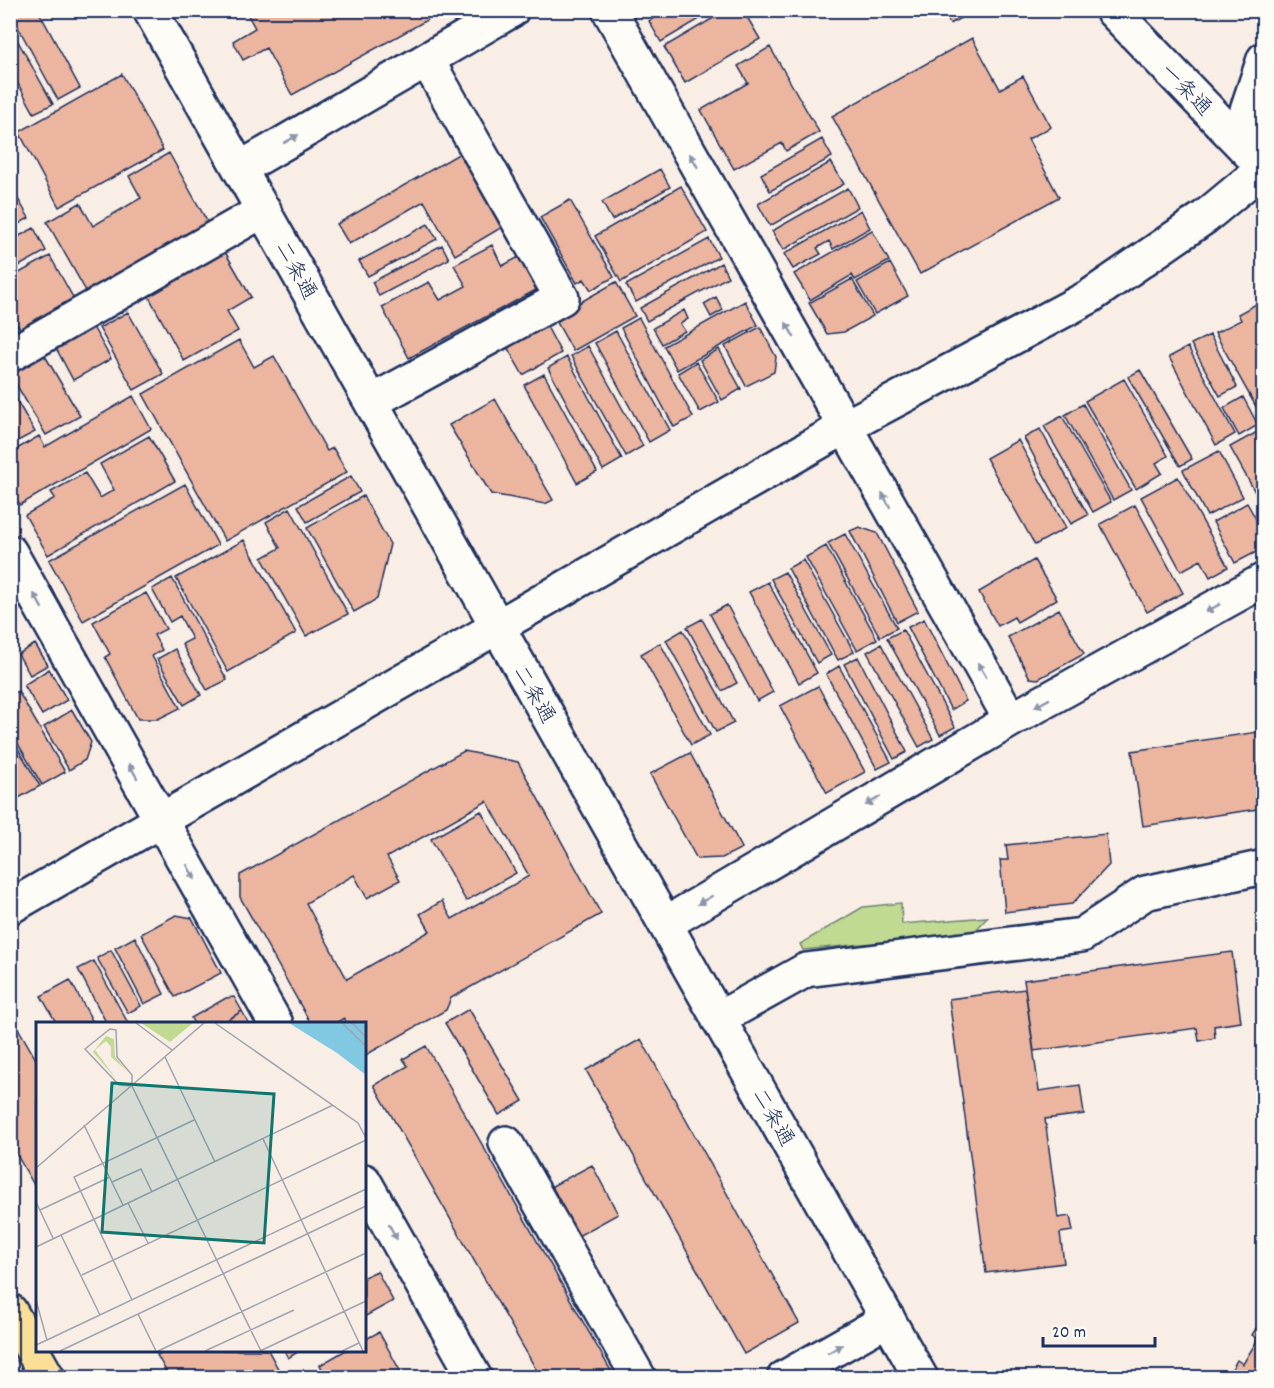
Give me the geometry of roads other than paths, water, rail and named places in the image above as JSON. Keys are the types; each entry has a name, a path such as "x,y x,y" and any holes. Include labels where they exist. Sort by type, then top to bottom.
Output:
{"highway":[{"path":"10,1311 48,1377"}],"street":[{"name":"二条通","path":"150,10 921,1377"},
{"path":"241,168 427,60 465,22 512,10"},
{"path":"609,10 1011,720"},
{"name":"一条通","path":"1112,10 1263,168"},
{"path":"10,907 845,427 1089,297 1204,217 1263,168 1247,110 1263,59"},
{"path":"371,402 562,298 427,60"},
{"path":"10,355 264,210"},
{"path":"10,552 275,1022"},
{"path":"665,924 1011,720 1119,647 1263,580"},
{"path":"718,1019 806,970 1082,935 1145,893 1263,867"},
{"path":"506,1143 639,1377"},
{"path":"366,1185 475,1377"},
{"path":"784,1377 888,1319"}]}
